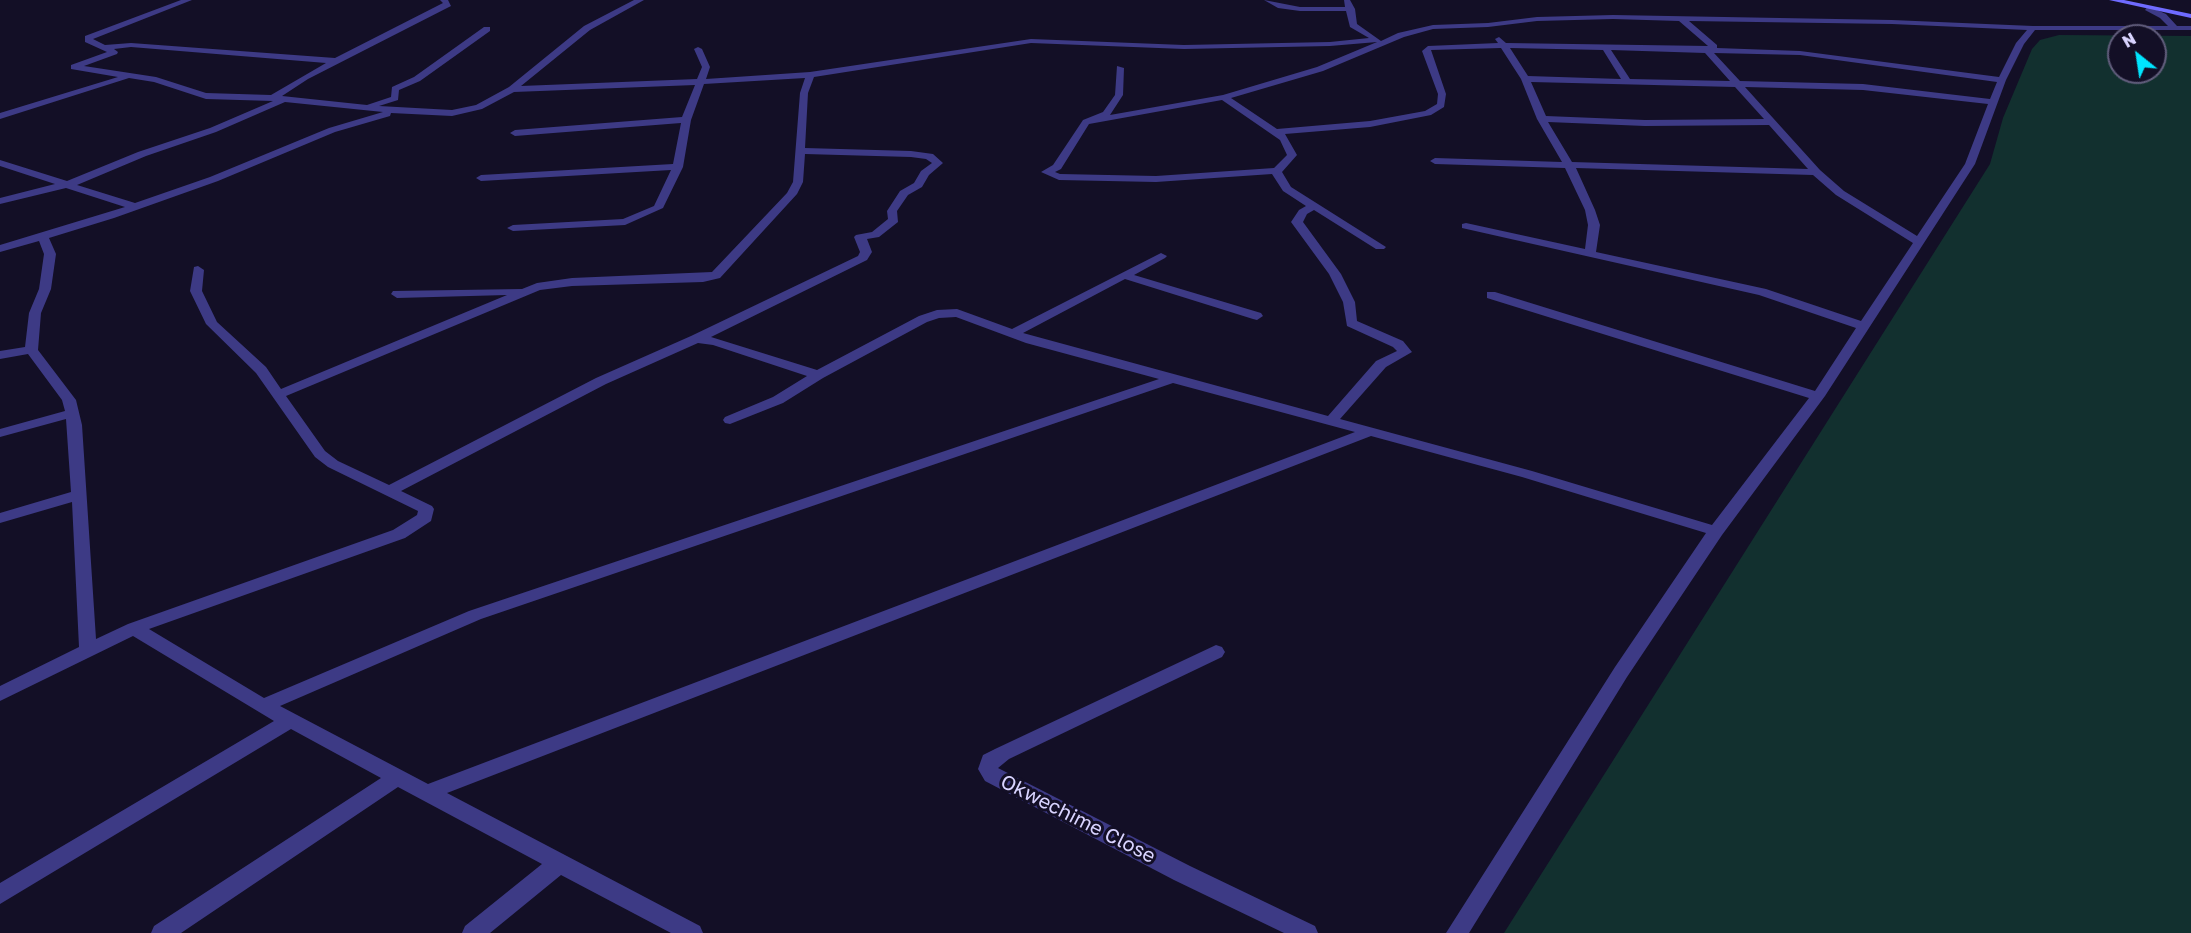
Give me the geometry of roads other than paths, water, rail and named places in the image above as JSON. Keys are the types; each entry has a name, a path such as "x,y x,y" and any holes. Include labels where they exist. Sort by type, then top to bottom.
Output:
{"main road":[{"path":"2113,0 2191,16"}],"street":[{"path":"188,0 88,38 88,40 107,47 113,53 74,67 156,80 206,96 278,99 396,111 439,113 463,111 479,107 512,89 587,28 640,0"},
{"path":"0,201 69,184 142,154 213,130 278,99 336,61 448,4 444,0"},
{"path":"1269,0 1270,3 1294,8 1351,9"},
{"path":"1346,0 1351,9 1353,25 1377,40"},
{"path":"2148,8 2163,16 2174,27"},
{"path":"1086,122 1224,97 1320,69 1394,38 1433,27 1488,25 1568,17 2033,28 2191,28"},
{"path":"1681,18 1714,48 1707,50"},
{"path":"1488,25 1504,45 1525,79 1542,120 1569,165 1594,225 1590,255"},
{"path":"1457,933 1621,672 1716,531 1818,396 1970,164 2002,80 2020,43 2033,28"},
{"path":"365,108 395,98 395,89 417,79 487,29"},
{"path":"512,89 702,82 810,75 1018,42 1205,46 1330,44 1394,38"},
{"path":"107,47 131,45 336,61"},
{"path":"1277,132 1370,124 1428,113 1441,105 1442,94 1426,51 1428,48 1504,45 1604,46 1828,55 2002,80"},
{"path":"1604,46 1627,81"},
{"path":"513,228 635,219 658,208 678,167 686,120 706,67 698,49"},
{"path":"1707,50 1741,84 1816,172 1840,193 1919,242"},
{"path":"1120,68 1119,95 1106,114 1086,122 1057,167 1046,172 1059,177 1156,179 1223,177 1277,171 1292,155 1287,143 1277,132 1224,97"},
{"path":"397,294 527,290 572,282 703,278 716,275 792,194 798,182 804,93 810,75"},
{"path":"0,116 126,77"},
{"path":"1525,79 1863,87 1993,102"},
{"path":"0,249 43,238 135,207 234,171 332,130 396,111"},
{"path":"515,133 686,120"},
{"path":"1542,120 1773,123"},
{"path":"391,490 590,386 696,339 863,258 866,252 860,237 876,235 894,220 892,211 904,193 918,185 925,173 938,163 933,157 911,154 800,151"},
{"path":"1435,161 1816,172"},
{"path":"0,163 135,207"},
{"path":"481,178 678,167"},
{"path":"1277,171 1279,180 1287,189 1380,247"},
{"path":"1314,206 1303,212 1297,222 1335,274 1349,302 1351,323 1398,344 1405,352 1381,364 1332,420"},
{"path":"1466,226 1762,292 1863,326"},
{"path":"43,238 50,254 45,289 35,313 32,350 69,400 72,413 80,494 88,648"},
{"path":"1013,333 1161,256"},
{"path":"0,694 88,648 134,628 399,534 425,517 426,509 391,490 352,474 320,454 261,370 212,324 196,291 198,270"},
{"path":"1123,275 1257,316"},
{"path":"280,394 527,290"},
{"path":"1491,295 1818,396"},
{"path":"730,420 778,400 818,375 937,314 957,313 1013,333 1527,474 1716,531"},
{"path":"696,339 715,340 818,375"},
{"path":"0,355 32,350"},
{"path":"263,706 475,615 1174,378"},
{"path":"0,433 72,413"},
{"path":"428,792 1371,431"},
{"path":"0,518 80,494"},
{"path":"134,628 263,706 693,933"},
{"name":"Okwechime Close","path":"1216,652 1002,754 990,761 988,769 992,775 1161,862 1307,933"},
{"path":"0,894 291,720"},
{"path":"162,933 399,776"},
{"path":"473,933 560,862"}]}
